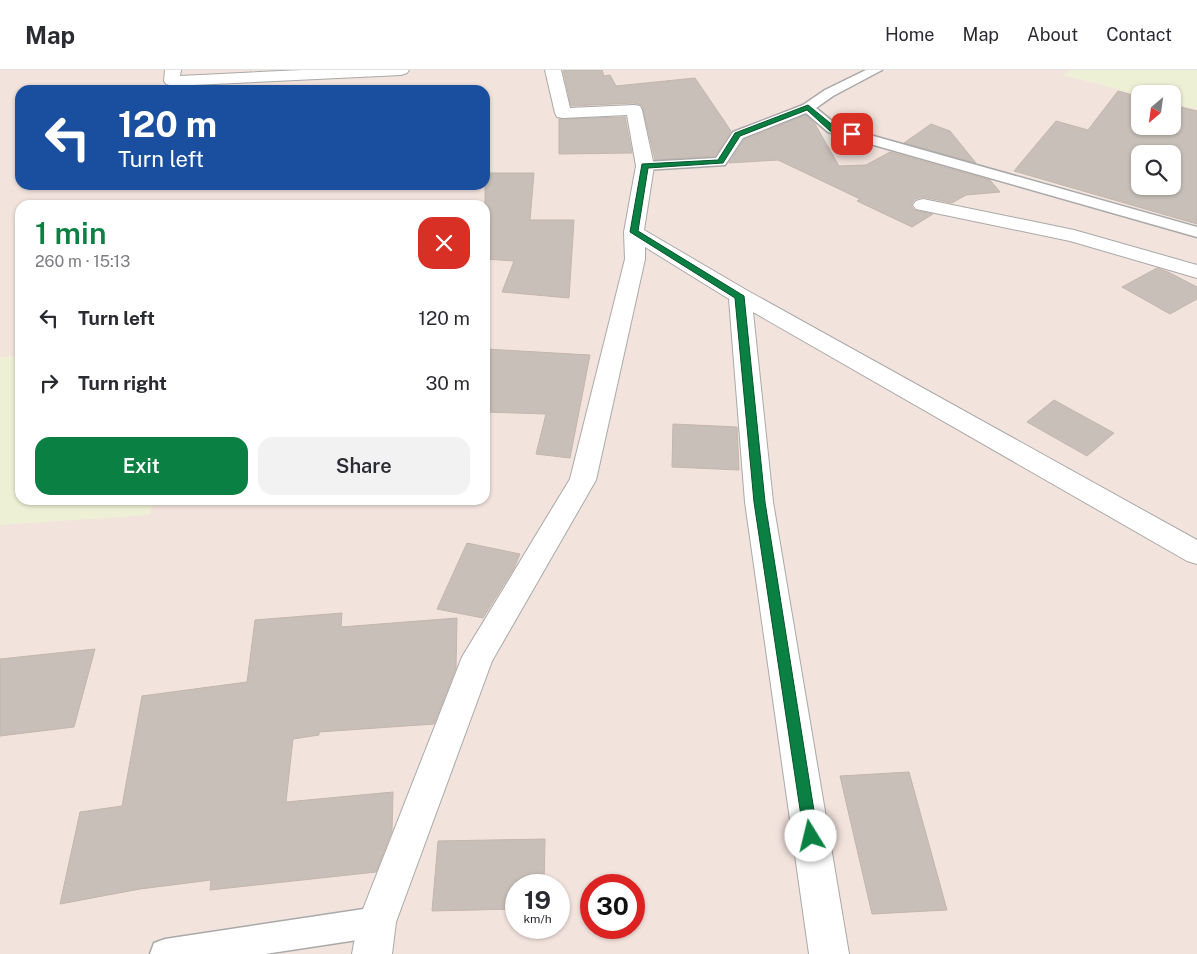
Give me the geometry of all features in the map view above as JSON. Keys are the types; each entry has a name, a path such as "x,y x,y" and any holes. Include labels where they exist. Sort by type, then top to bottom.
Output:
{"street":[{"path":"173,70 172,81 401,70"},
{"path":"372,954 377,922 478,658 583,480 635,259 634,232 645,166 634,110 563,113 553,70"},
{"path":"923,205 1074,236 1197,272"},
{"path":"634,232 740,296 1197,553"},
{"path":"740,296 759,502 829,954"}],"lane":[{"path":"645,166 720,162 738,135 808,108 829,93 876,70"},
{"path":"808,108 833,129 1197,232"},
{"path":"165,954 377,922"}],"shaded area":[{"path":"0,70 1197,70 1197,954 0,954"}],"green space":[{"path":"1071,70 1197,70 1197,109 1181,105 1181,85 1131,85 1131,93 1063,75"},
{"path":"15,356 15,505 153,505 149,515 0,525 0,357"}],"building":[{"path":"563,70 602,70 604,76 610,75 616,86 695,78 731,131 715,156 655,160 642,105 634,103 571,106"},
{"path":"1118,91 1131,95 1131,135 1181,135 1181,107 1197,111 1197,224 1014,171 1056,121 1088,130"},
{"path":"806,115 815,124 839,166 866,165 890,152 990,180 1000,192 966,195 952,203 923,197 915,199 911,205 914,210 933,214 912,227 857,201 860,199 778,160 729,163 744,140"},
{"path":"625,117 632,153 559,154 559,119"},
{"path":"931,124 950,131 976,163 904,143"},
{"path":"490,173 534,173 530,220 574,220 569,298 502,292 514,261 490,259 490,200 485,200 485,190 490,190"},
{"path":"1157,268 1197,287 1197,299 1170,314 1122,287"},
{"path":"490,349 590,355 570,458 536,454 546,414 490,412"},
{"path":"1054,400 1114,433 1087,456 1027,422"},
{"path":"673,424 737,427 739,470 672,467"},
{"path":"467,543 520,554 514,568 483,618 437,609"},
{"path":"342,613 341,627 457,618 456,668 434,724 319,732 319,735 293,739 286,802 393,792 392,831 376,872 210,890 211,880 140,889 60,904 80,812 122,806 142,696 247,682 255,620"},
{"path":"95,649 74,727 0,736 0,659"},
{"path":"909,772 947,910 872,914 840,776"},
{"path":"545,839 544,874 505,874 505,909 432,911 438,841"}],"route":[{"path":"811,836 759,502 740,296 634,232 645,166 720,162 738,135 808,108 833,129 852,134"}]}
